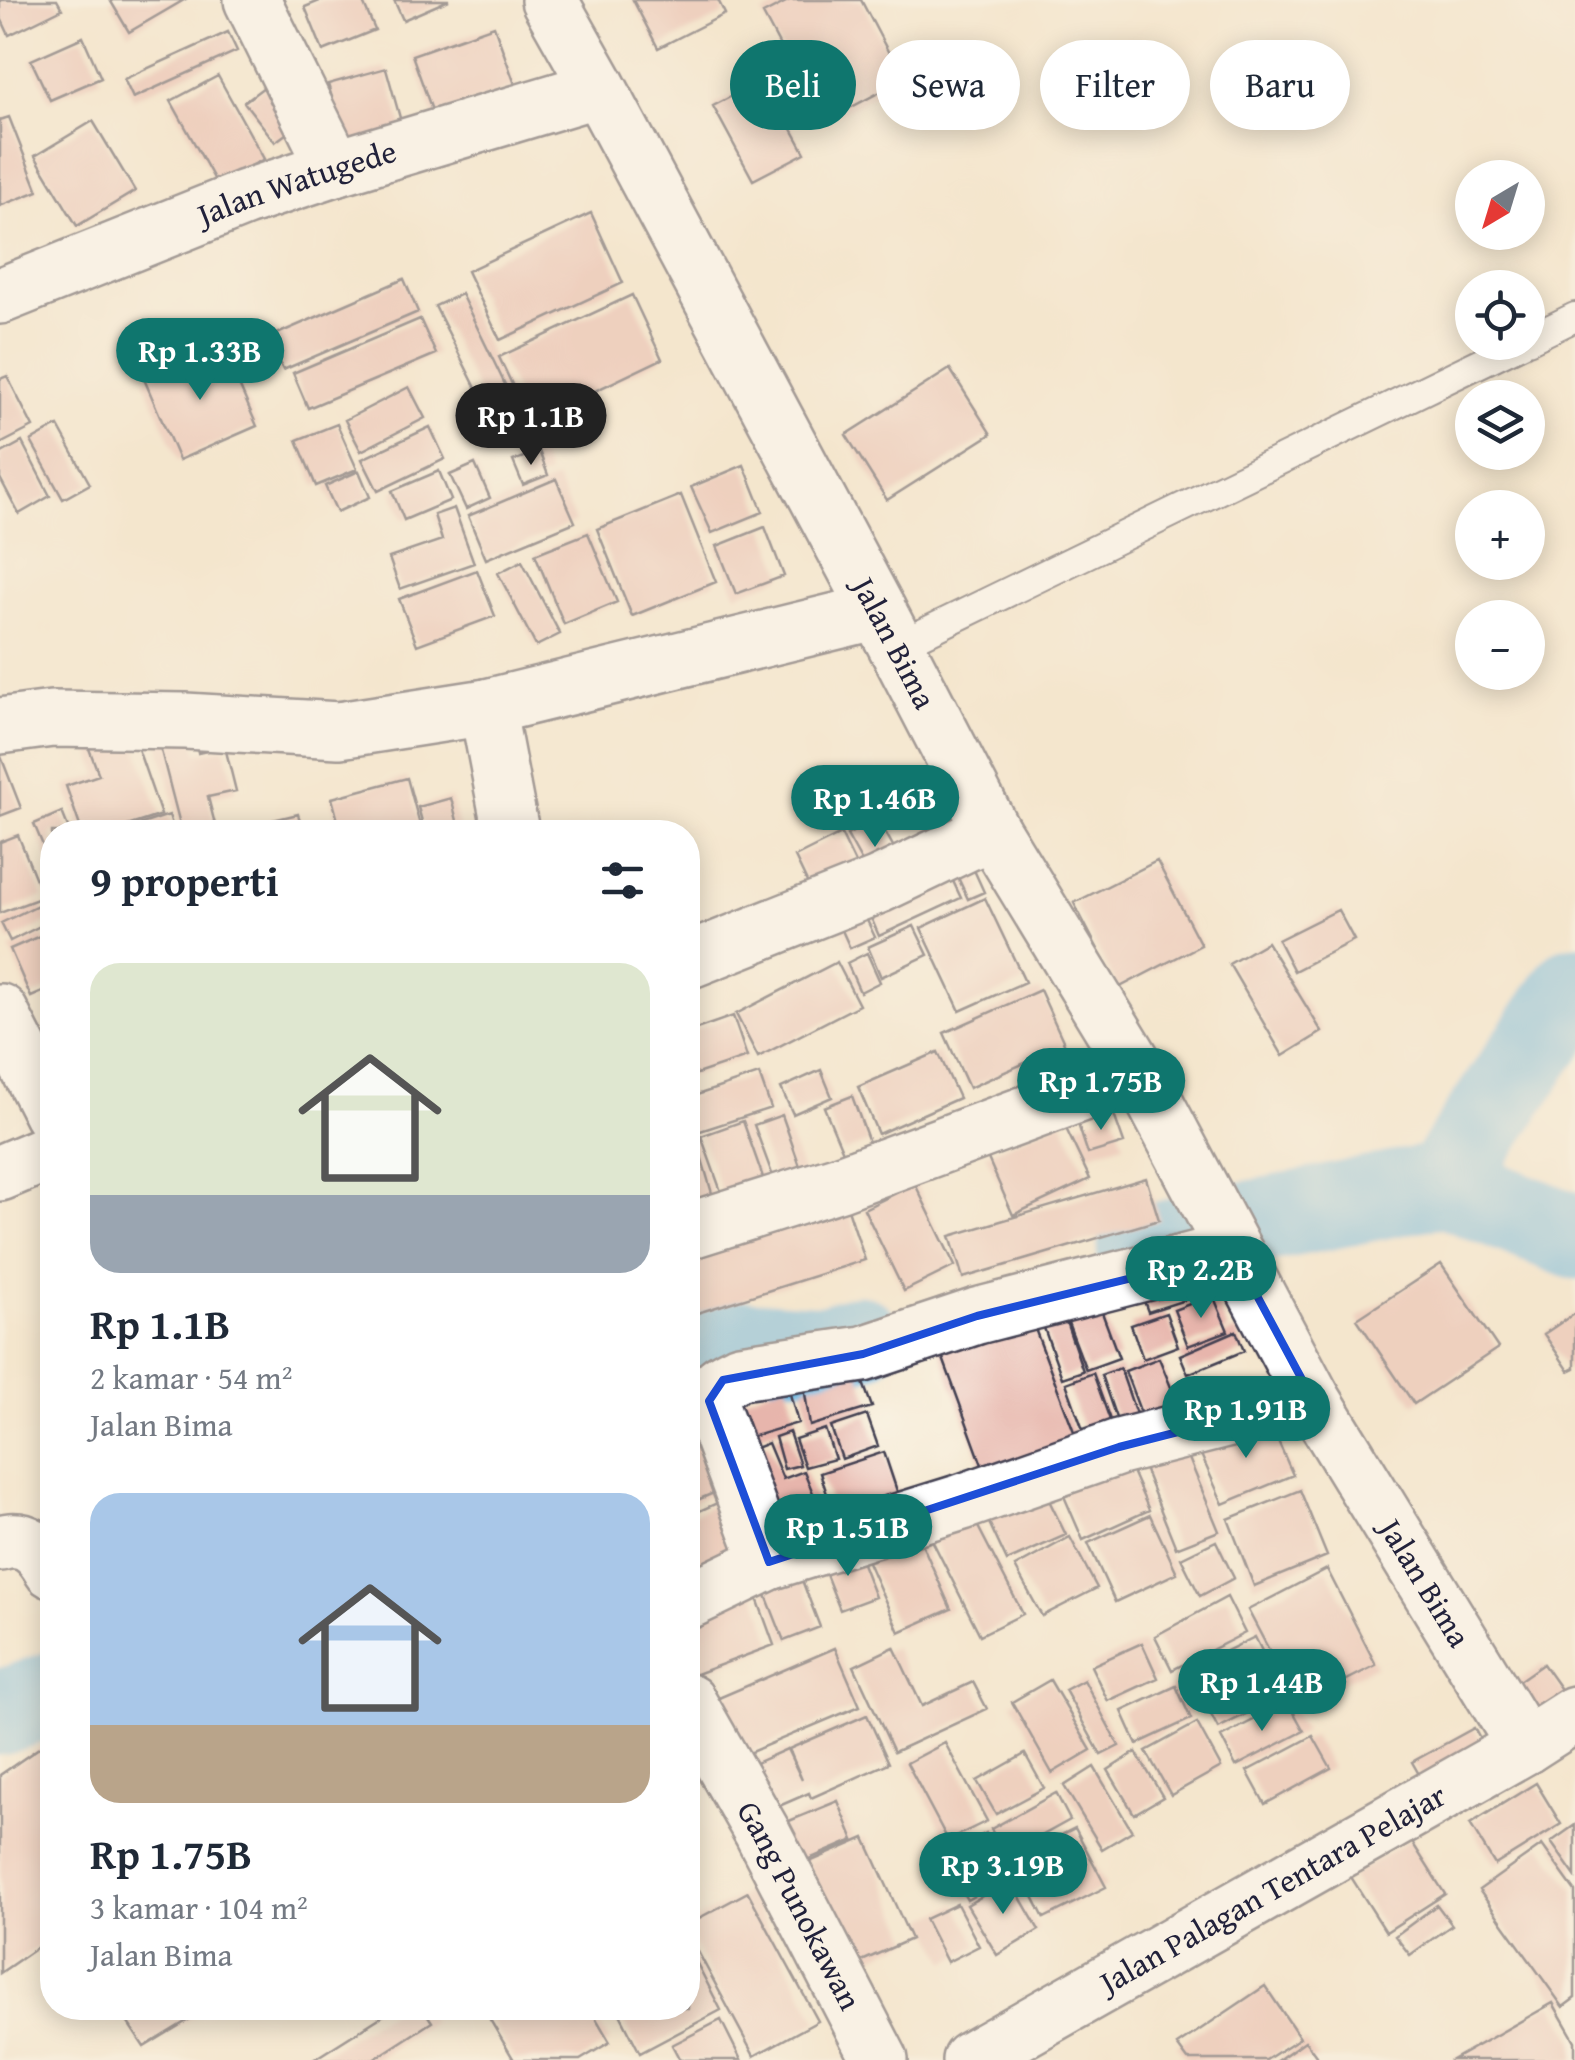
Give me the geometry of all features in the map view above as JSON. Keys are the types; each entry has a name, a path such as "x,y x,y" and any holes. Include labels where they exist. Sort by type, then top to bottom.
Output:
{"street":[{"path":"252,0 334,168"},
{"name":"Jalan Bima","path":"548,0 992,831 1139,1072 1312,1398 1524,1746"},
{"name":"Jalan Watugede","path":"0,296 245,198 598,89"},
{"path":"0,726 52,719 339,730 488,707 887,629"},
{"path":"488,707 509,820"},
{"path":"700,956 879,885 992,831"},
{"path":"0,1012 40,1090"},
{"path":"700,1227 840,1183 1139,1072"},
{"path":"0,1174 40,1157"},
{"path":"769,1562 709,1401 714,1388 723,1380 740,1372 863,1354 978,1316 1198,1259 1227,1239"},
{"path":"700,1595 769,1562 962,1502 1119,1447 1312,1398"},
{"path":"0,1542 30,1543 40,1553"},
{"name":"Jalan Palagan Tentara Pelajar","path":"970,2060 1575,1714"},
{"name":"Gang Punokawan","path":"700,1723 762,1832 880,2060"}],"lane":[{"path":"1545,332 1575,318"},
{"path":"887,629 1485,360"}],"highlighted area":[{"path":"1234,1253 1312,1398 1119,1447 769,1562 709,1401 723,1380 863,1354 977,1316"}],"building":[{"path":"0,0 57,0 62,9 9,35 0,16"},
{"path":"110,0 184,0 129,32"},
{"path":"322,0 362,0 375,30 323,51 305,7"},
{"path":"394,0 449,0 403,20"},
{"path":"633,0 718,0 725,14 658,48"},
{"path":"790,0 861,0 882,40 876,40 876,94 856,105 856,40 777,40 763,14"},
{"path":"494,26 516,87 434,116 412,55"},
{"path":"228,32 237,51 133,98 124,79"},
{"path":"83,37 101,78 50,100 31,60"},
{"path":"386,68 407,143 350,159 328,84"},
{"path":"218,76 264,159 217,184 171,101"},
{"path":"264,87 294,128 275,142 244,102"},
{"path":"730,97 730,130 793,130 805,153 753,180 713,106"},
{"path":"9,117 38,191 0,206 0,120"},
{"path":"93,121 135,191 77,226 35,156"},
{"path":"591,213 623,283 500,340 467,271"},
{"path":"404,279 418,312 283,370 268,338"},
{"path":"461,294 514,403 490,416 435,306"},
{"path":"632,295 662,359 530,422 499,357"},
{"path":"420,319 436,354 308,408 293,373"},
{"path":"222,346 257,426 179,460 144,379"},
{"path":"950,369 991,434 887,500 846,435"},
{"path":"7,376 33,427 0,444 0,379"},
{"path":"409,387 425,418 361,451 345,420"},
{"path":"337,424 357,469 316,486 297,440"},
{"path":"58,426 90,484 63,499 31,441"},
{"path":"430,427 445,459 378,491 362,459"},
{"path":"22,442 50,496 19,514 0,478 0,454"},
{"path":"539,451 548,475 523,485 513,461"},
{"path":"475,464 490,498 466,509 450,475"},
{"path":"744,465 763,512 712,533 691,487"},
{"path":"359,471 370,497 337,512 325,486"},
{"path":"439,471 451,500 404,520 392,491"},
{"path":"556,479 575,522 486,559 468,516"},
{"path":"681,495 716,582 632,616 597,529"},
{"path":"454,508 474,563 400,589 389,558 442,540 434,515"},
{"path":"765,527 784,576 736,594 717,546"},
{"path":"588,533 617,602 564,624 535,554"},
{"path":"522,561 560,634 536,646 498,573"},
{"path":"477,570 495,616 417,645 399,599"},
{"path":"129,723 161,815 146,820 78,820 66,786 99,775 85,738"},
{"path":"192,734 198,753 225,747 236,791 208,797 214,820 179,820 159,743"},
{"path":"0,754 21,808 0,816"},
{"path":"407,778 419,820 338,820 332,798"},
{"path":"451,798 457,820 422,820 418,807"},
{"path":"62,812 65,820 43,820"},
{"path":"298,814 300,820 273,820"},
{"path":"878,819 903,864 872,880 847,835"},
{"path":"841,834 864,882 818,905 795,857"},
{"path":"18,835 40,898 0,913 0,842"},
{"path":"964,848 984,892 968,899 948,856"},
{"path":"943,860 961,898 879,936 862,897"},
{"path":"1157,861 1201,945 1118,988 1074,903"},
{"path":"856,897 875,937 850,948 832,908"},
{"path":"985,898 1025,982 960,1011 921,928"},
{"path":"40,904 40,926 10,941 1,923"},
{"path":"1338,910 1354,940 1294,971 1278,940"},
{"path":"914,926 928,955 881,977 868,947"},
{"path":"40,936 40,993 31,997 10,949"},
{"path":"1267,942 1322,1032 1283,1056 1229,964"},
{"path":"867,953 880,982 860,992 847,963"},
{"path":"837,962 859,1005 758,1057 736,1014"},
{"path":"1040,990 1065,1045 969,1088 944,1033"},
{"path":"733,1016 747,1057 700,1073 700,1028"},
{"path":"938,1052 959,1098 878,1134 858,1087"},
{"path":"821,1070 832,1097 793,1114 781,1088"},
{"path":"759,1074 771,1108 700,1131 700,1094"},
{"path":"852,1096 869,1142 843,1152 824,1107"},
{"path":"1113,1112 1124,1143 1088,1154 1078,1124"},
{"path":"782,1115 802,1172 775,1182 754,1125"},
{"path":"1062,1120 1090,1179 1013,1215 986,1154"},
{"path":"743,1121 765,1183 723,1197 701,1136"},
{"path":"700,1153 716,1207 700,1212"},
{"path":"1146,1178 1159,1220 963,1278 950,1236"},
{"path":"915,1184 955,1266 904,1291 864,1209"},
{"path":"845,1200 865,1260 700,1312 700,1249"},
{"path":"1202,1259 1213,1291 1148,1312 1137,1282"},
{"path":"1441,1264 1498,1348 1414,1404 1357,1319"},
{"path":"1213,1295 1228,1331 1188,1346 1174,1310"},
{"path":"1061,1307 1083,1371 1062,1378 1039,1314"},
{"path":"1100,1307 1119,1358 1086,1370 1067,1320"},
{"path":"1029,1313 1081,1450 989,1484 936,1339"},
{"path":"1166,1313 1178,1346 1143,1359 1131,1325"},
{"path":"1575,1313 1575,1368 1569,1371 1544,1334"},
{"path":"1236,1331 1244,1351 1188,1374 1180,1355"},
{"path":"1159,1358 1184,1419 1148,1432 1125,1371"},
{"path":"1120,1368 1143,1434 1124,1441 1101,1375"},
{"path":"859,1372 872,1407 810,1426 804,1387"},
{"path":"1093,1373 1118,1442 1091,1452 1066,1383"},
{"path":"787,1383 798,1423 734,1442 723,1405"},
{"path":"867,1415 878,1446 842,1459 831,1427"},
{"path":"1268,1418 1293,1475 1223,1504 1198,1448"},
{"path":"700,1424 730,1486 700,1499"},
{"path":"825,1429 835,1459 805,1467 795,1439"},
{"path":"789,1432 800,1465 784,1469 775,1437"},
{"path":"768,1443 783,1479 804,1471 824,1520 771,1540 736,1456"},
{"path":"1183,1444 1219,1531 1176,1548 1141,1461"},
{"path":"1123,1451 1149,1510 1083,1540 1057,1480"},
{"path":"884,1452 899,1497 835,1518 820,1473"},
{"path":"1044,1490 1066,1535 1007,1561 986,1516"},
{"path":"1300,1490 1327,1556 1254,1586 1228,1519"},
{"path":"733,1496 758,1551 700,1578 700,1511"},
{"path":"971,1513 1023,1614 980,1635 929,1534"},
{"path":"1150,1515 1177,1573 1115,1602 1088,1543"},
{"path":"916,1530 951,1609 899,1632 864,1553"},
{"path":"1070,1537 1097,1588 1042,1616 1015,1567"},
{"path":"1216,1541 1234,1578 1200,1596 1181,1558"},
{"path":"856,1548 875,1597 840,1610 821,1562"},
{"path":"1327,1569 1376,1665 1298,1705 1248,1610"},
{"path":"800,1575 820,1627 784,1641 764,1590"},
{"path":"753,1587 774,1645 700,1673 700,1607"},
{"path":"1227,1597 1245,1633 1172,1670 1155,1636"},
{"path":"1255,1637 1284,1695 1218,1728 1188,1670"},
{"path":"1142,1643 1158,1678 1108,1701 1091,1666"},
{"path":"894,1647 922,1706 973,1682 987,1709 894,1752 854,1666"},
{"path":"835,1648 860,1706 739,1757 714,1700"},
{"path":"1543,1664 1572,1705 1529,1734 1500,1694"},
{"path":"1050,1680 1091,1750 1052,1773 1012,1702"},
{"path":"1084,1680 1119,1746 1101,1755 1065,1690"},
{"path":"1176,1686 1191,1719 1137,1744 1122,1711"},
{"path":"1288,1702 1304,1731 1236,1766 1221,1737"},
{"path":"867,1715 889,1763 811,1798 809,1793 763,1813 742,1769 787,1749 802,1780 789,1749"},
{"path":"1197,1723 1221,1767 1171,1795 1146,1751"},
{"path":"1474,1728 1493,1763 1432,1797 1412,1762"},
{"path":"1313,1736 1331,1768 1265,1804 1247,1771"},
{"path":"945,1743 987,1821 948,1840 907,1763"},
{"path":"40,1747 40,1945 0,1973 0,1775"},
{"path":"1136,1752 1163,1797 1134,1814 1108,1770"},
{"path":"1025,1754 1044,1788 996,1814 977,1781"},
{"path":"1094,1767 1132,1831 1102,1849 1064,1786"},
{"path":"1536,1783 1561,1824 1495,1865 1470,1824"},
{"path":"1056,1793 1070,1820 1005,1856 991,1829"},
{"path":"838,1801 854,1840 788,1868 772,1828"},
{"path":"1575,1825 1575,1876 1551,1842"},
{"path":"1075,1828 1106,1887 1044,1918 1014,1859"},
{"path":"986,1833 1010,1875 967,1900 943,1857"},
{"path":"865,1838 911,1939 853,1965 807,1863"},
{"path":"1410,1839 1445,1894 1386,1932 1351,1877"},
{"path":"1542,1845 1575,1891 1575,1998 1563,2007 1479,1890"},
{"path":"1010,1880 1039,1930 997,1955 967,1905"},
{"path":"748,1892 818,2021 754,2056 700,1955 700,1918"},
{"path":"957,1904 979,1946 947,1962 925,1919"},
{"path":"1437,1905 1452,1925 1410,1955 1395,1936"},
{"path":"700,1969 721,2010 640,2053 623,2020 700,2020"},
{"path":"1265,1986 1300,2038 1266,2060 1188,2060 1177,2045"},
{"path":"1553,2003 1575,2041 1575,2060 1452,2060"},
{"path":"126,2020 188,2020 144,2047"},
{"path":"376,2020 432,2022 373,2060 313,2060"},
{"path":"490,2020 597,2020 610,2042 580,2060 514,2060"},
{"path":"721,2020 741,2060 680,2060 672,2045"},
{"path":"1305,2041 1319,2060 1278,2060"}],"waterway":[{"path":"1443,1184 1575,988"},
{"path":"1139,1251 1196,1234 1443,1184 1575,1237"},
{"path":"700,1340 824,1348 859,1337"},
{"path":"0,1713 40,1698"}]}
